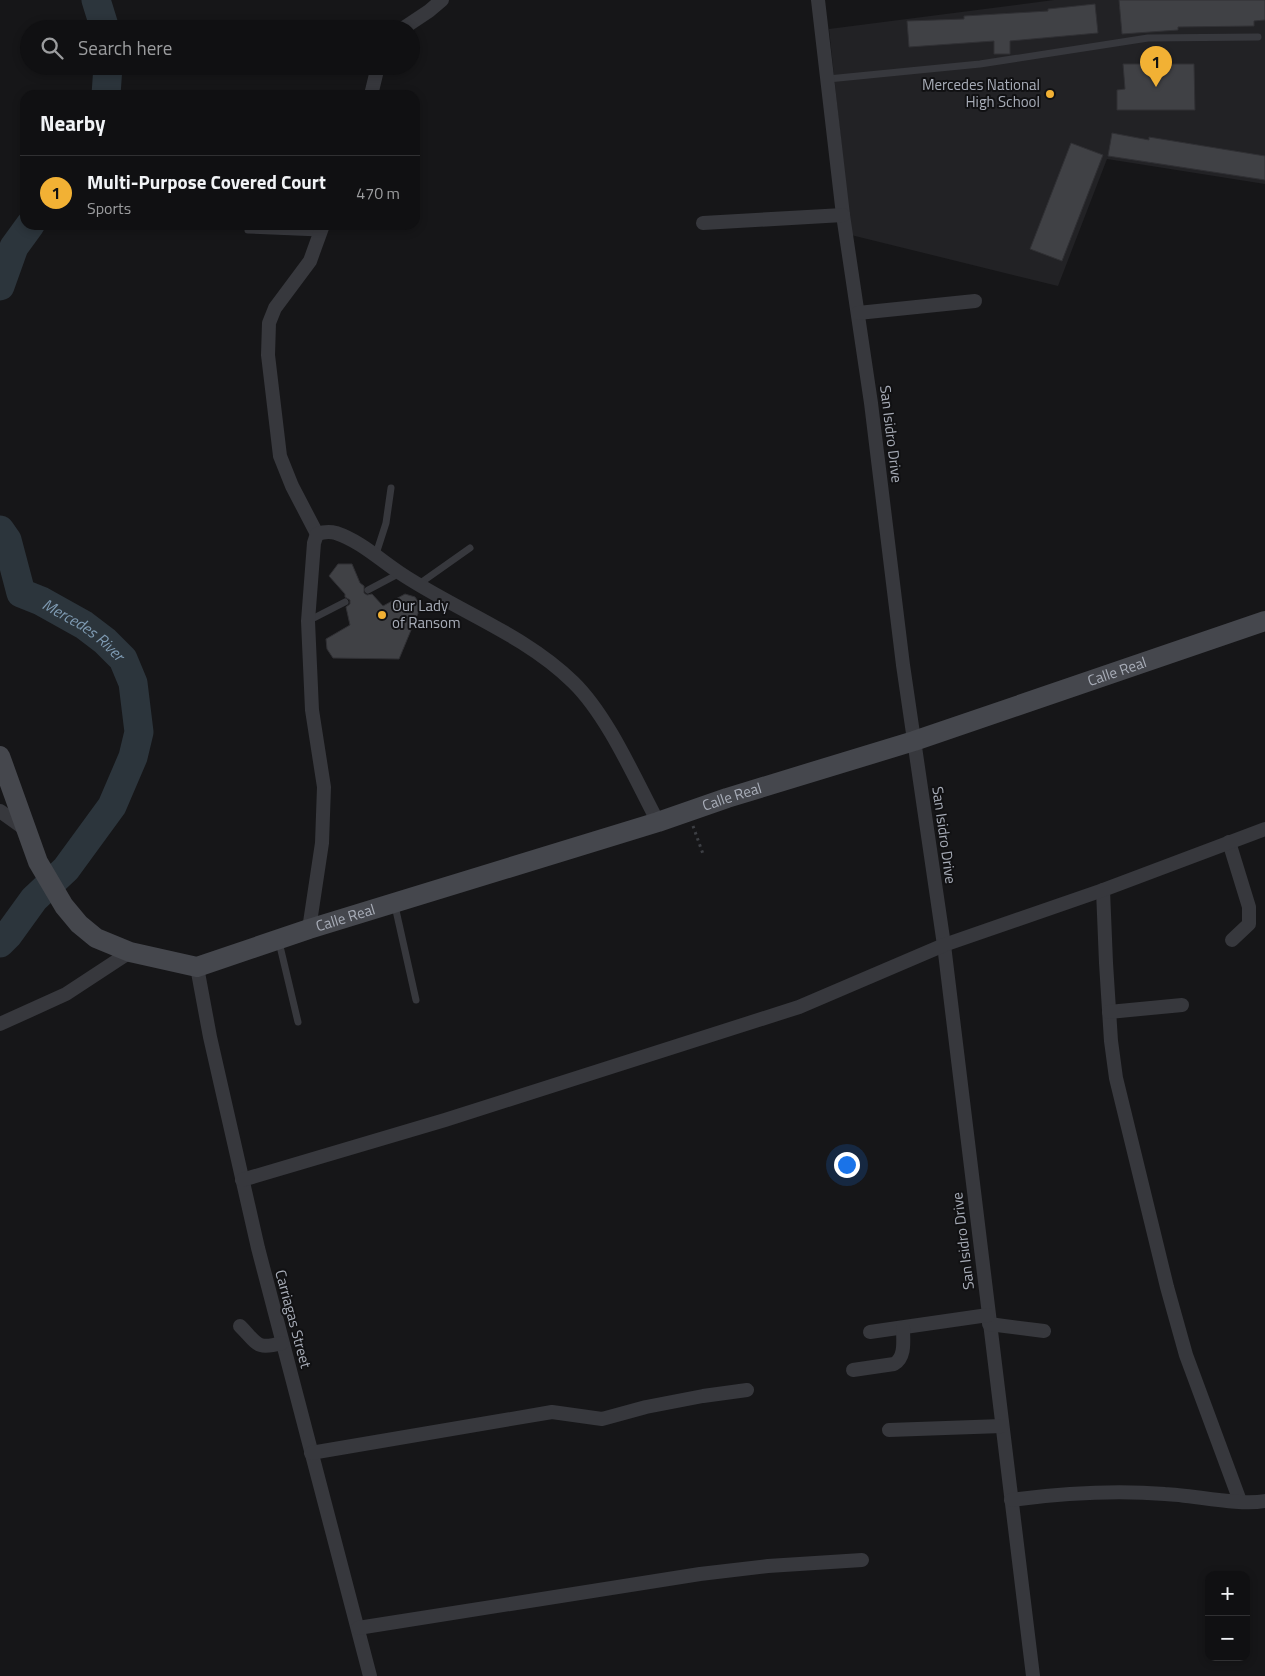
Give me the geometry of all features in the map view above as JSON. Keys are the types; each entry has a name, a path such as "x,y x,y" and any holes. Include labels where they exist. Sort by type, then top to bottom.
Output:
{"street":[{"path":"416,20 442,0"},
{"name":"San Isidro Drive","path":"818,0 843,214 858,313 914,741 944,945 1033,1676"},
{"path":"372,90 376,75"},
{"path":"703,222 843,214"},
{"path":"309,929 322,843 324,788 312,710 308,622 314,543 317,534 292,486 280,456 268,356 269,323 275,308 310,261 322,230"},
{"path":"858,313 975,301"},
{"path":"317,534 334,532 376,554 400,573 521,642 574,683 597,712 617,745 658,822"},
{"name":"Calle Real","path":"197,967 309,929 914,741 1265,621"},
{"path":"0,756 38,862 64,906 79,924 96,938 130,952 197,967"},
{"path":"0,811 26,829"},
{"path":"242,1180 454,1117 799,1007 944,945 1103,890 1265,829"},
{"path":"1229,842 1250,915 1249,924 1232,940"},
{"path":"1103,890 1109,1012 1116,1078 1167,1287 1186,1354 1240,1501"},
{"path":"0,1024 66,994 130,952"},
{"name":"Carriagas Street","path":"197,967 210,1037 242,1180 282,1342 370,1676"},
{"path":"1109,1012 1182,1005"},
{"path":"870,1332 989,1320 1044,1331"},
{"path":"240,1326 258,1345 263,1347 282,1342"},
{"path":"853,1370 894,1364 899,1361 902,1355 903,1328"},
{"path":"311,1454 552,1412 602,1419 646,1407 747,1390"},
{"path":"889,1430 1002,1426"},
{"path":"1011,1500 1090,1492 1166,1494 1240,1501 1263,1499"},
{"path":"358,1628 700,1574 768,1566 862,1560"}],"lane":[{"path":"828,79 980,64 1148,38 1258,37"},
{"path":"376,554 386,523 391,488"},
{"path":"419,584 470,548"},
{"path":"368,590 400,573"},
{"path":"308,622 345,602"},
{"path":"394,903 416,1000"},
{"path":"278,939 298,1022"}],"path":[{"path":"688,812 703,854"}],"shaded area":[{"name":"Mercedes National High School","path":"1054,0 1265,0 1265,184 1107,159 1058,286 851,235 829,29"}],"building":[{"path":"1119,0 1265,0 1265,20 1254,21 1254,26 1178,27 1178,30 1122,34"},
{"path":"1095,4 1098,33 1010,41 1010,54 994,54 994,41 909,47 907,21 964,19 964,16 1048,11 1048,9"},
{"path":"1123,64 1194,64 1195,110 1117,110 1117,90 1125,89"},
{"path":"1112,133 1149,140 1149,137 1265,156 1265,180 1108,156"},
{"path":"1071,143 1103,155 1062,261 1030,249"},
{"name":"Our Lady of Ransom","path":"338,564 352,564 360,583 364,586 364,593 367,595 372,594 383,606 405,594 415,597 421,606 399,659 333,658 327,649 326,639 350,625 346,607 350,604 350,600 345,597 345,594 329,576"}],"waterway":[{"name":"Mercedes River","path":"96,0 102,20"},
{"name":"Mercedes River","path":"106,90 107,75"},
{"name":"Mercedes River","path":"0,286 14,247 26,230"},
{"name":"Mercedes River","path":"0,530 7,540 21,593 41,601 84,625 105,641 123,659 133,683 139,732 133,757 112,806 66,869 34,899 0,943"}],"place":[{"name":"Multi-Purpose Covered Court","path":"1156,87"},
{"name":"Mercedes National High School","path":"1050,94"},
{"name":"Our Lady of Ransom","path":"382,615"}]}
